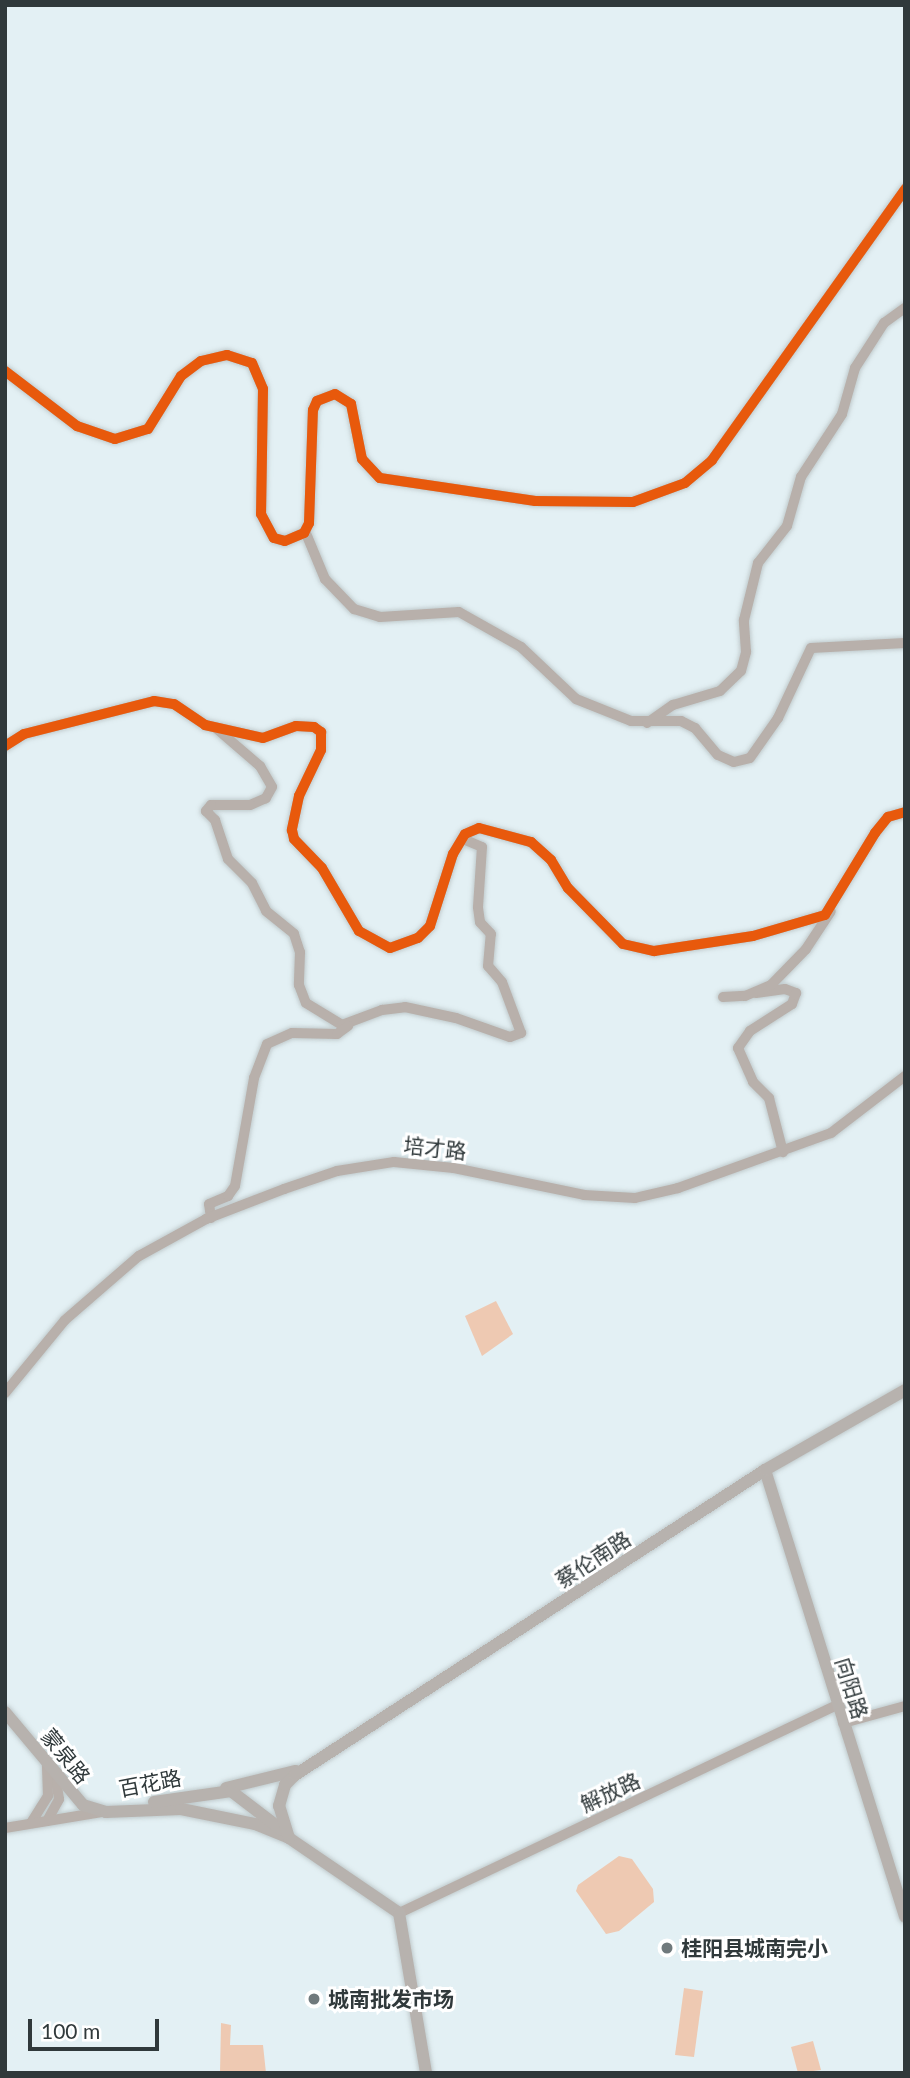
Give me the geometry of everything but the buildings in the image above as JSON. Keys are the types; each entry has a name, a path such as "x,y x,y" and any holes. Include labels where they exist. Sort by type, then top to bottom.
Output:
{"main road":[{"name":"蔡伦南路","path":"289,1838 280,1820 280,1799 290,1779 306,1767 765,1470 905,1391"},
{"name":"向阳路","path":"765,1470 905,1917"},
{"name":"蒙泉路","path":"5,1712 83,1805 106,1812"},
{"name":"蔡伦南路","path":"219,1789 306,1767"},
{"name":"百花路","path":"106,1812 219,1789 248,1801 289,1838 399,1913"},
{"name":"百花路","path":"106,1812 200,1811 289,1838"},
{"path":"399,1913 426,2073"}],"street":[{"path":"905,189 723,444 685,483 647,499 610,504 534,501 394,483 380,478 362,459 351,404 343,397 325,395 317,401 310,424 312,508 305,531 325,579 354,609 380,617 459,612 522,647 576,699 611,715 647,723 681,721 695,727 718,755 744,761 785,707 811,648 905,643"},
{"path":"647,723 673,705 720,691 741,671 746,652 744,620 758,563 787,526 801,477 842,414 855,368 884,323 905,308"},
{"path":"7,375 77,426 115,439 148,429 181,376 201,361 228,355 252,363 263,389 261,514 265,528 274,538 285,541 305,531"},
{"path":"5,746 24,734 155,701 174,704 196,721 263,738 306,724 321,732 321,750 299,796 292,830 303,850 322,868 347,916 376,944 390,948 406,945 430,926 453,854 463,839 479,828 531,842 551,860 568,888 622,944 636,951 677,948 795,927 825,915 835,905"},
{"path":"217,728 260,765 272,787 266,798 250,805 211,804 206,811 215,820 228,859 252,883 266,911 295,934 300,952 299,985 306,1003 348,1026"},
{"path":"756,993 793,965 835,905 875,833 888,817 905,812"},
{"path":"211,1217 209,1204 228,1196 235,1186 254,1078 267,1044 292,1033 337,1034 369,1014 405,1007 456,1018 498,1035 518,1037 521,1033 502,982 488,966 491,934 480,922 478,907 482,847 463,839"},
{"path":"723,997 785,989 796,993 792,1004 750,1031 738,1048 753,1082 769,1098 783,1152"},
{"name":"培才路","path":"5,1393 65,1320 128,1265 211,1217 337,1171 394,1162 475,1172 584,1195 635,1198 678,1188 831,1133 905,1076"},
{"name":"解放路","path":"399,1913 837,1705"},
{"path":"843,1723 905,1706"},
{"path":"29,1824 48,1796 47,1764"},
{"path":"47,1821 59,1799 55,1774"},
{"path":"5,1828 106,1812"}],"shaded area":[{"path":"496,1301 513,1334 482,1356 465,1316"},
{"path":"619,1856 632,1859 653,1889 654,1902 619,1931 606,1934 576,1891 578,1885"},
{"path":"684,1988 703,1991 694,2057 675,2055"},
{"path":"221,2023 231,2025 230,2045 263,2045 266,2073 220,2073"},
{"path":"813,2041 821,2070 798,2073 791,2047"}],"cycle path":[{"path":"5,371 77,426 115,439 148,429 181,376 201,361 227,355 252,363 263,389 261,514 274,538 285,541 304,533 309,523 313,410 317,401 335,394 351,404 362,459 380,478 535,501 633,502 685,483 712,460 905,189"},
{"path":"5,746 24,734 154,701 174,704 205,725 263,738 296,726 314,727 321,732 321,750 299,796 292,830 294,839 322,868 359,931 390,948 418,938 430,926 453,854 465,834 479,828 531,842 551,860 568,888 623,944 654,951 753,936 825,915 875,833 888,817 905,812"}],"place":[{"name":"桂阳县城南完小","path":"667,1948"},
{"name":"城南批发市场","path":"314,1999"}]}
